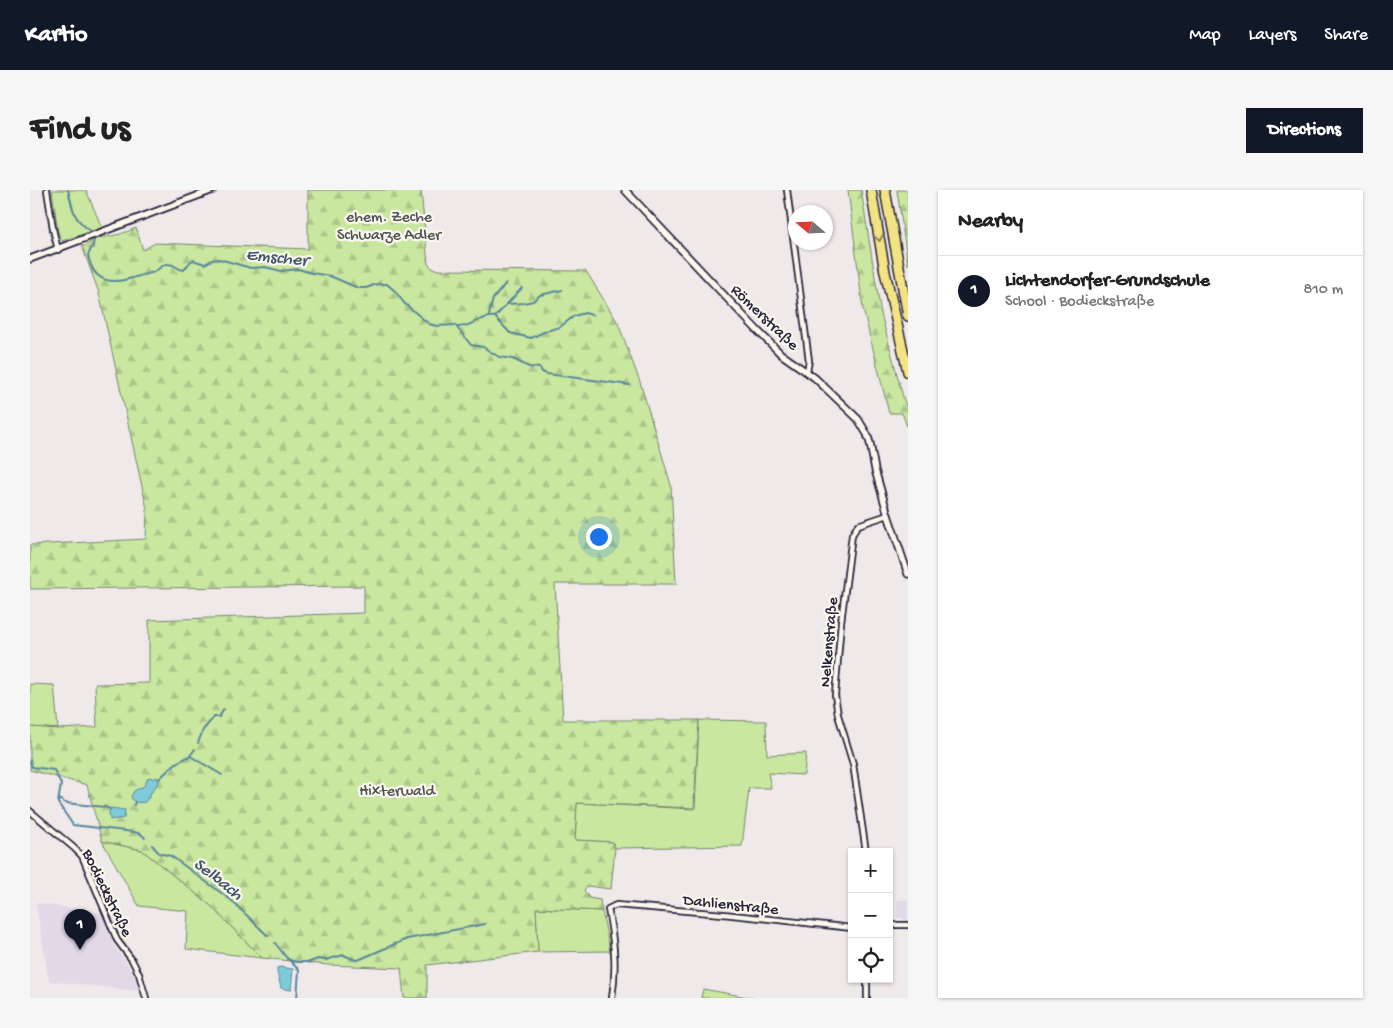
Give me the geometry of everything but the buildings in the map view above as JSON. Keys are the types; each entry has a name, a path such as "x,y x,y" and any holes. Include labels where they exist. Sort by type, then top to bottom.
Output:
{"highway":[{"path":"871,190 886,281 908,372"},
{"path":"885,190 908,316"}],"street":[{"path":"47,190 58,250"},
{"path":"30,259 213,190"},
{"name":"Römerstraße","path":"625,190 781,354 807,371 843,404 862,425 870,443 875,470 888,515 908,574"},
{"path":"787,190 809,360 807,371"},
{"name":"Nelkenstraße","path":"865,848 853,764 838,715 835,695 836,666 852,535 858,525 888,515"},
{"name":"Bodieckstraße","path":"30,811 82,856 117,940 139,974 146,998"},
{"name":"Dahlienstraße","path":"612,998 616,964 608,909 616,905 848,928"},
{"path":"893,925 908,925"},
{"path":"867,983 867,998"}],"shaded area":[{"path":"897,900 908,900 908,922 904,922 903,918 897,918"},
{"path":"36,903 101,913 114,946 130,968 137,981 139,991 49,981"}],"green space":[{"path":"52,190 86,190 102,228 62,241 58,232"},
{"name":"Hixterwald","path":"308,190 421,190 428,264 438,270 586,271 618,323 640,382 671,485 676,584 555,584 563,720 699,720 694,808 577,803 575,840 612,842 615,848 611,889 587,886 584,890 589,898 600,900 602,911 536,908 538,952 427,965 427,998 404,998 401,968 328,965 262,958 210,905 142,850 102,841 87,785 30,770 30,727 59,729 97,727 95,684 149,683 149,620 364,613 364,586 30,589 30,545 146,539 147,509 99,293 82,246 96,239 136,228 143,250 155,243 308,249"},
{"path":"848,190 861,190 881,314 908,412 908,429 902,413 889,413 863,309"},
{"path":"897,190 908,190 908,265"},
{"path":"30,684 54,685 58,729 30,727"},
{"path":"699,720 766,721 767,755 806,753 804,775 768,773 771,788 749,788 742,846 615,848 612,842 575,840 577,803 695,809"},
{"path":"102,841 142,850 210,905 262,958 186,949 188,911 139,906"},
{"path":"536,908 602,911 610,951 538,952"},
{"path":"703,989 753,998 701,998"}],"water":[{"path":"151,777 153,779 157,777 159,781 145,802 133,800 131,797 134,791 144,786 148,778"},
{"path":"111,808 125,810 124,818 110,820 109,812"},
{"path":"277,968 293,969 291,990 281,988 277,972"}],"waterway":[{"name":"Emscher","path":"68,190 77,218 92,232"},
{"name":"Emscher","path":"94,240 88,255 91,265 100,277 107,280 130,279 154,272 167,264 184,270 193,260 205,264 219,259 251,268 265,267 281,271 298,269 330,276 358,288 387,284 404,303 429,324 437,326 455,325 471,345 483,347 499,357 513,359 529,367 540,368 542,372 547,374 630,385"},
{"path":"489,315 493,299 506,283"},
{"path":"507,304 522,288"},
{"path":"496,316 507,304 533,301 540,295 562,290"},
{"name":"Emscher","path":"458,327 495,317 510,333 531,338 560,327 574,316 585,313 592,315"},
{"path":"198,743 203,730 214,717 219,717 224,709"},
{"path":"190,756 195,749"},
{"path":"190,756 222,775"},
{"path":"159,779 176,763 190,756"},
{"name":"Selbach","path":"30,760 32,767 54,770 61,784 58,803 73,825 134,832 141,834 145,838"},
{"path":"59,799 65,803 110,809"},
{"name":"Selbach","path":"152,845 159,853 171,856 231,900 268,936"},
{"path":"287,959 296,962 310,962 344,955 358,960 407,939 485,924"},
{"name":"Selbach","path":"275,943 299,970 297,998"}],"place":[{"name":"Lichtendorfer-Grundschule","path":"80,950"}],"park label":[{"name":"ehem. Zeche Schwarze Adler","path":"389,224"}]}
